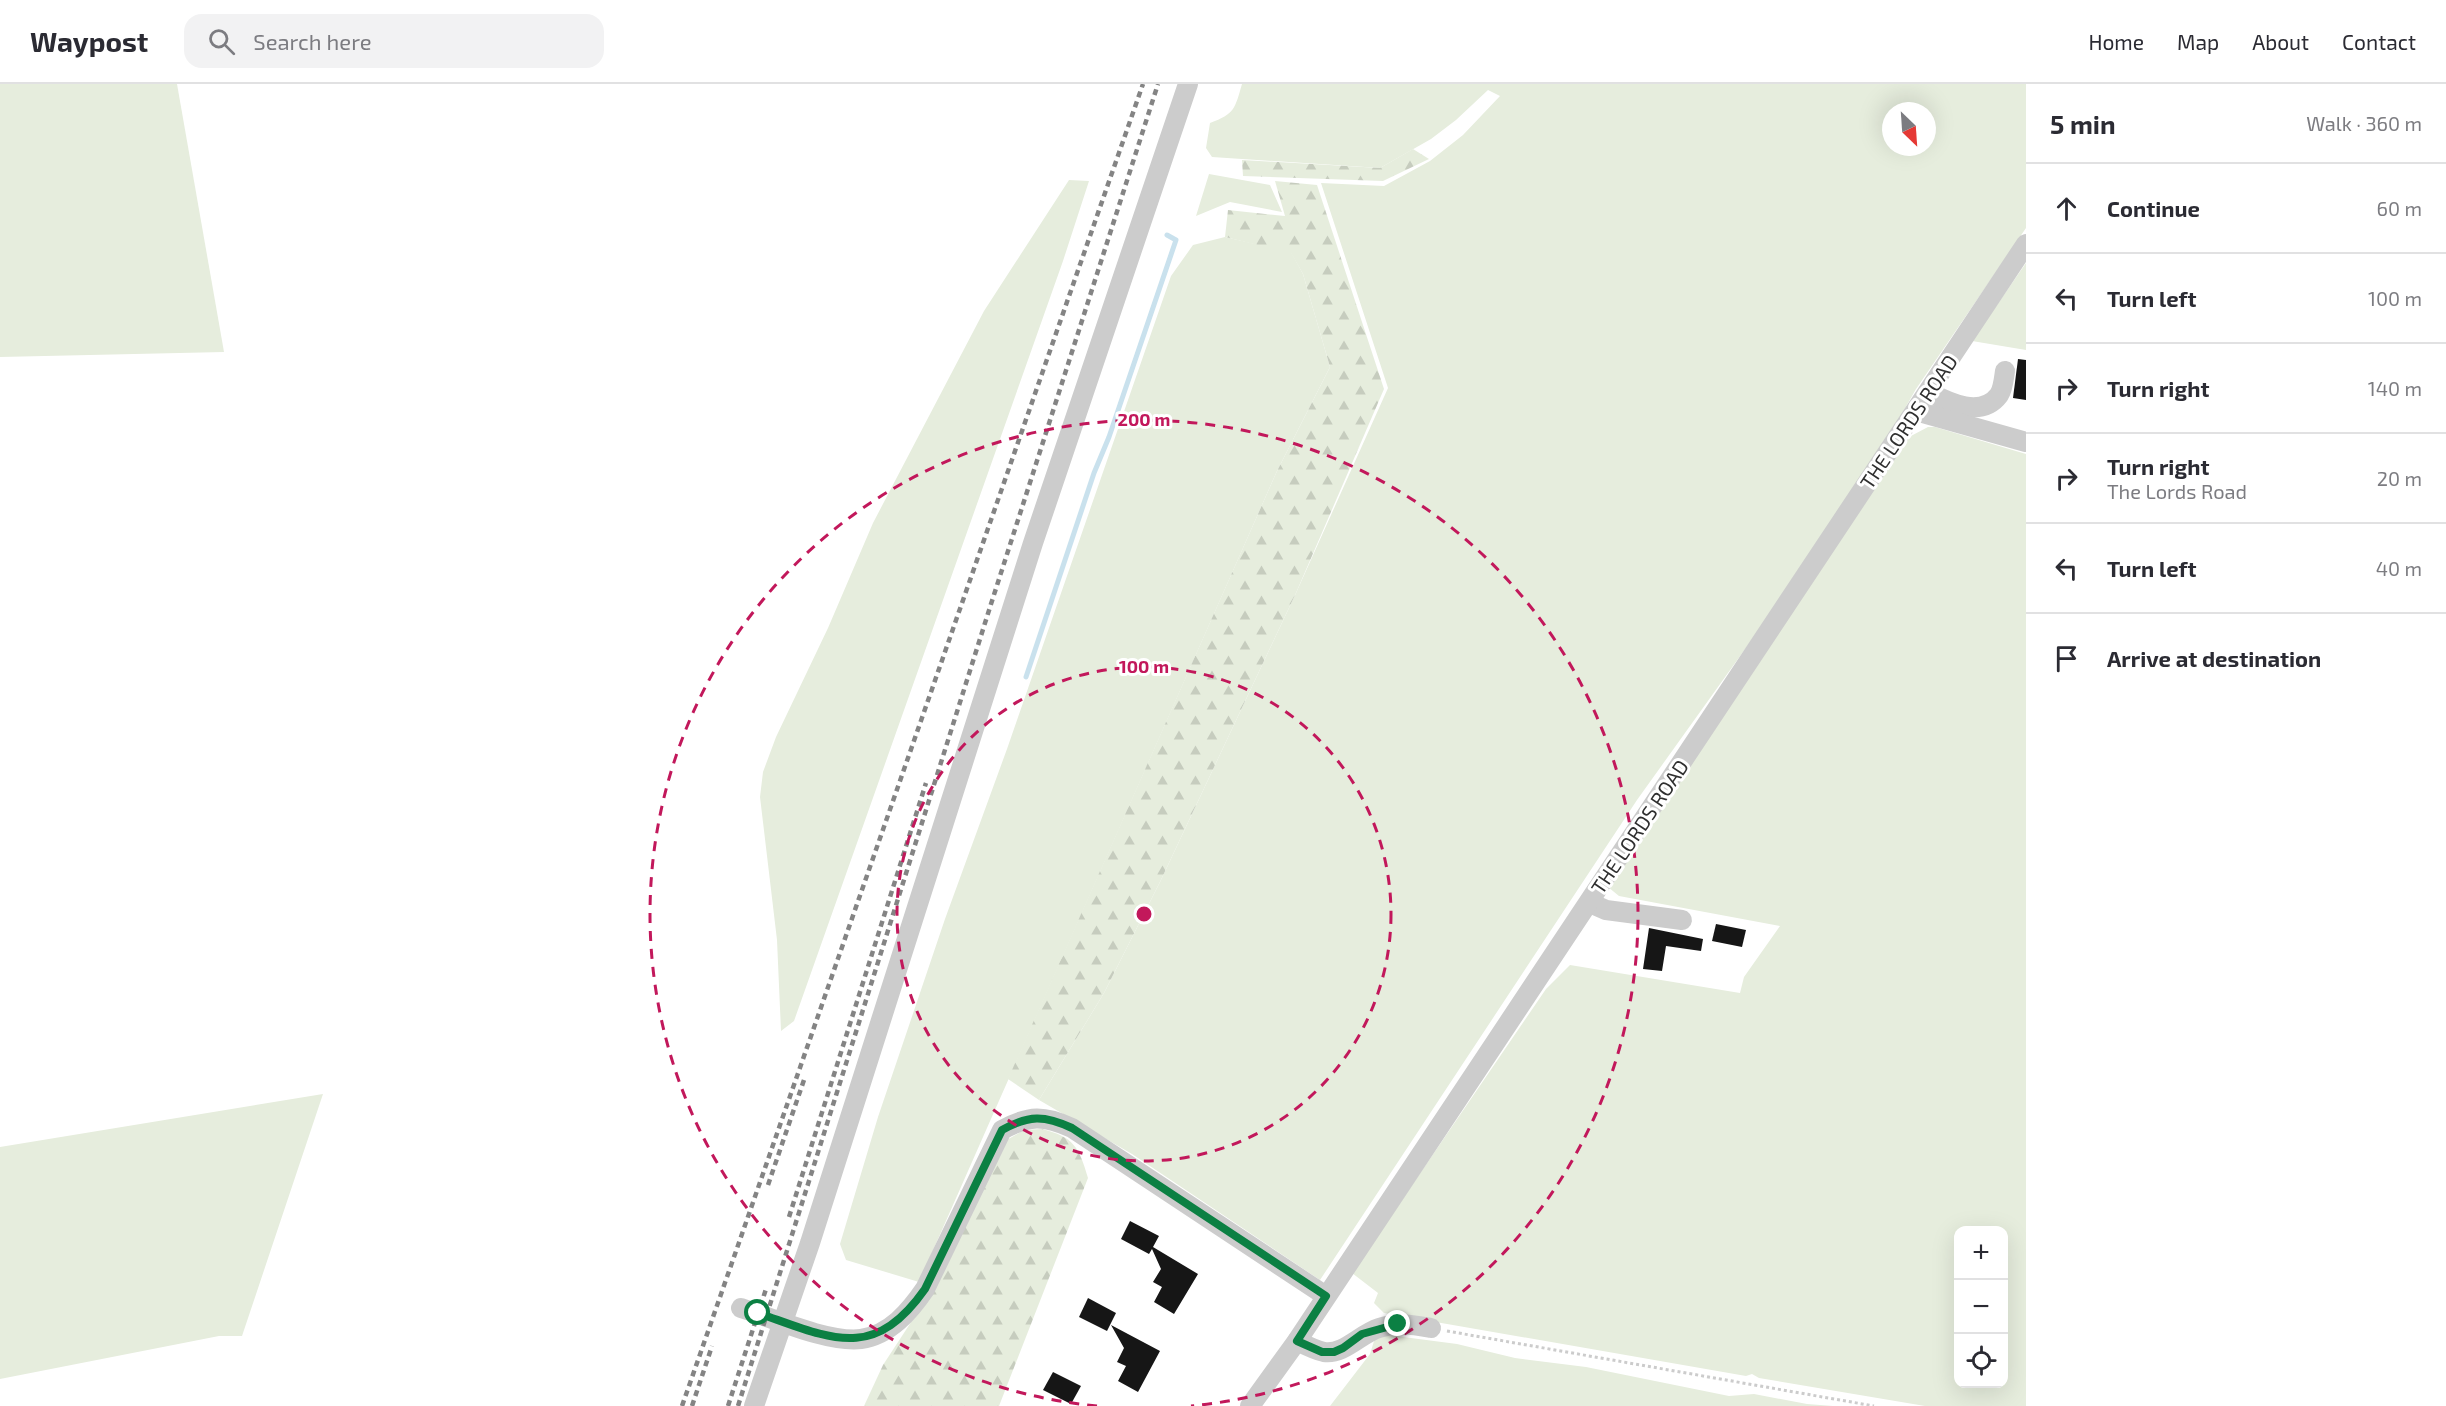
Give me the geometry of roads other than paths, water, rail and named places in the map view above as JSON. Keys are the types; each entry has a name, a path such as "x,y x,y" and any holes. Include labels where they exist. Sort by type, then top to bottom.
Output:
{"street":[{"path":"754,1406 810,1243 1033,543 1188,84"},
{"name":"THE LORDS ROAD","path":"1250,1406 1297,1341 1590,903 2026,244"},
{"path":"1928,392 1956,405 1973,408 1990,402 2000,394 2005,372"},
{"path":"1916,411 2026,442"},
{"path":"1590,903 1606,910 1682,920"},
{"path":"741,1308 834,1336 861,1339 877,1334 895,1324 911,1310 925,1289 1002,1130 1017,1121 1033,1118 1052,1119 1072,1128 1326,1296"},
{"path":"1297,1341 1322,1352 1334,1352 1362,1334 1379,1328 1398,1324 1431,1328"}],"waterway":[{"path":"1026,677 1094,473 1109,437 1176,240 1167,235"}],"railway":[{"path":"682,1406 1143,84"},
{"path":"738,1406 1158,84"},
{"path":"789,1217 926,783"},
{"path":"768,1185 805,1077"},
{"path":"728,1406 766,1289"},
{"path":"692,1406 712,1346"}]}
